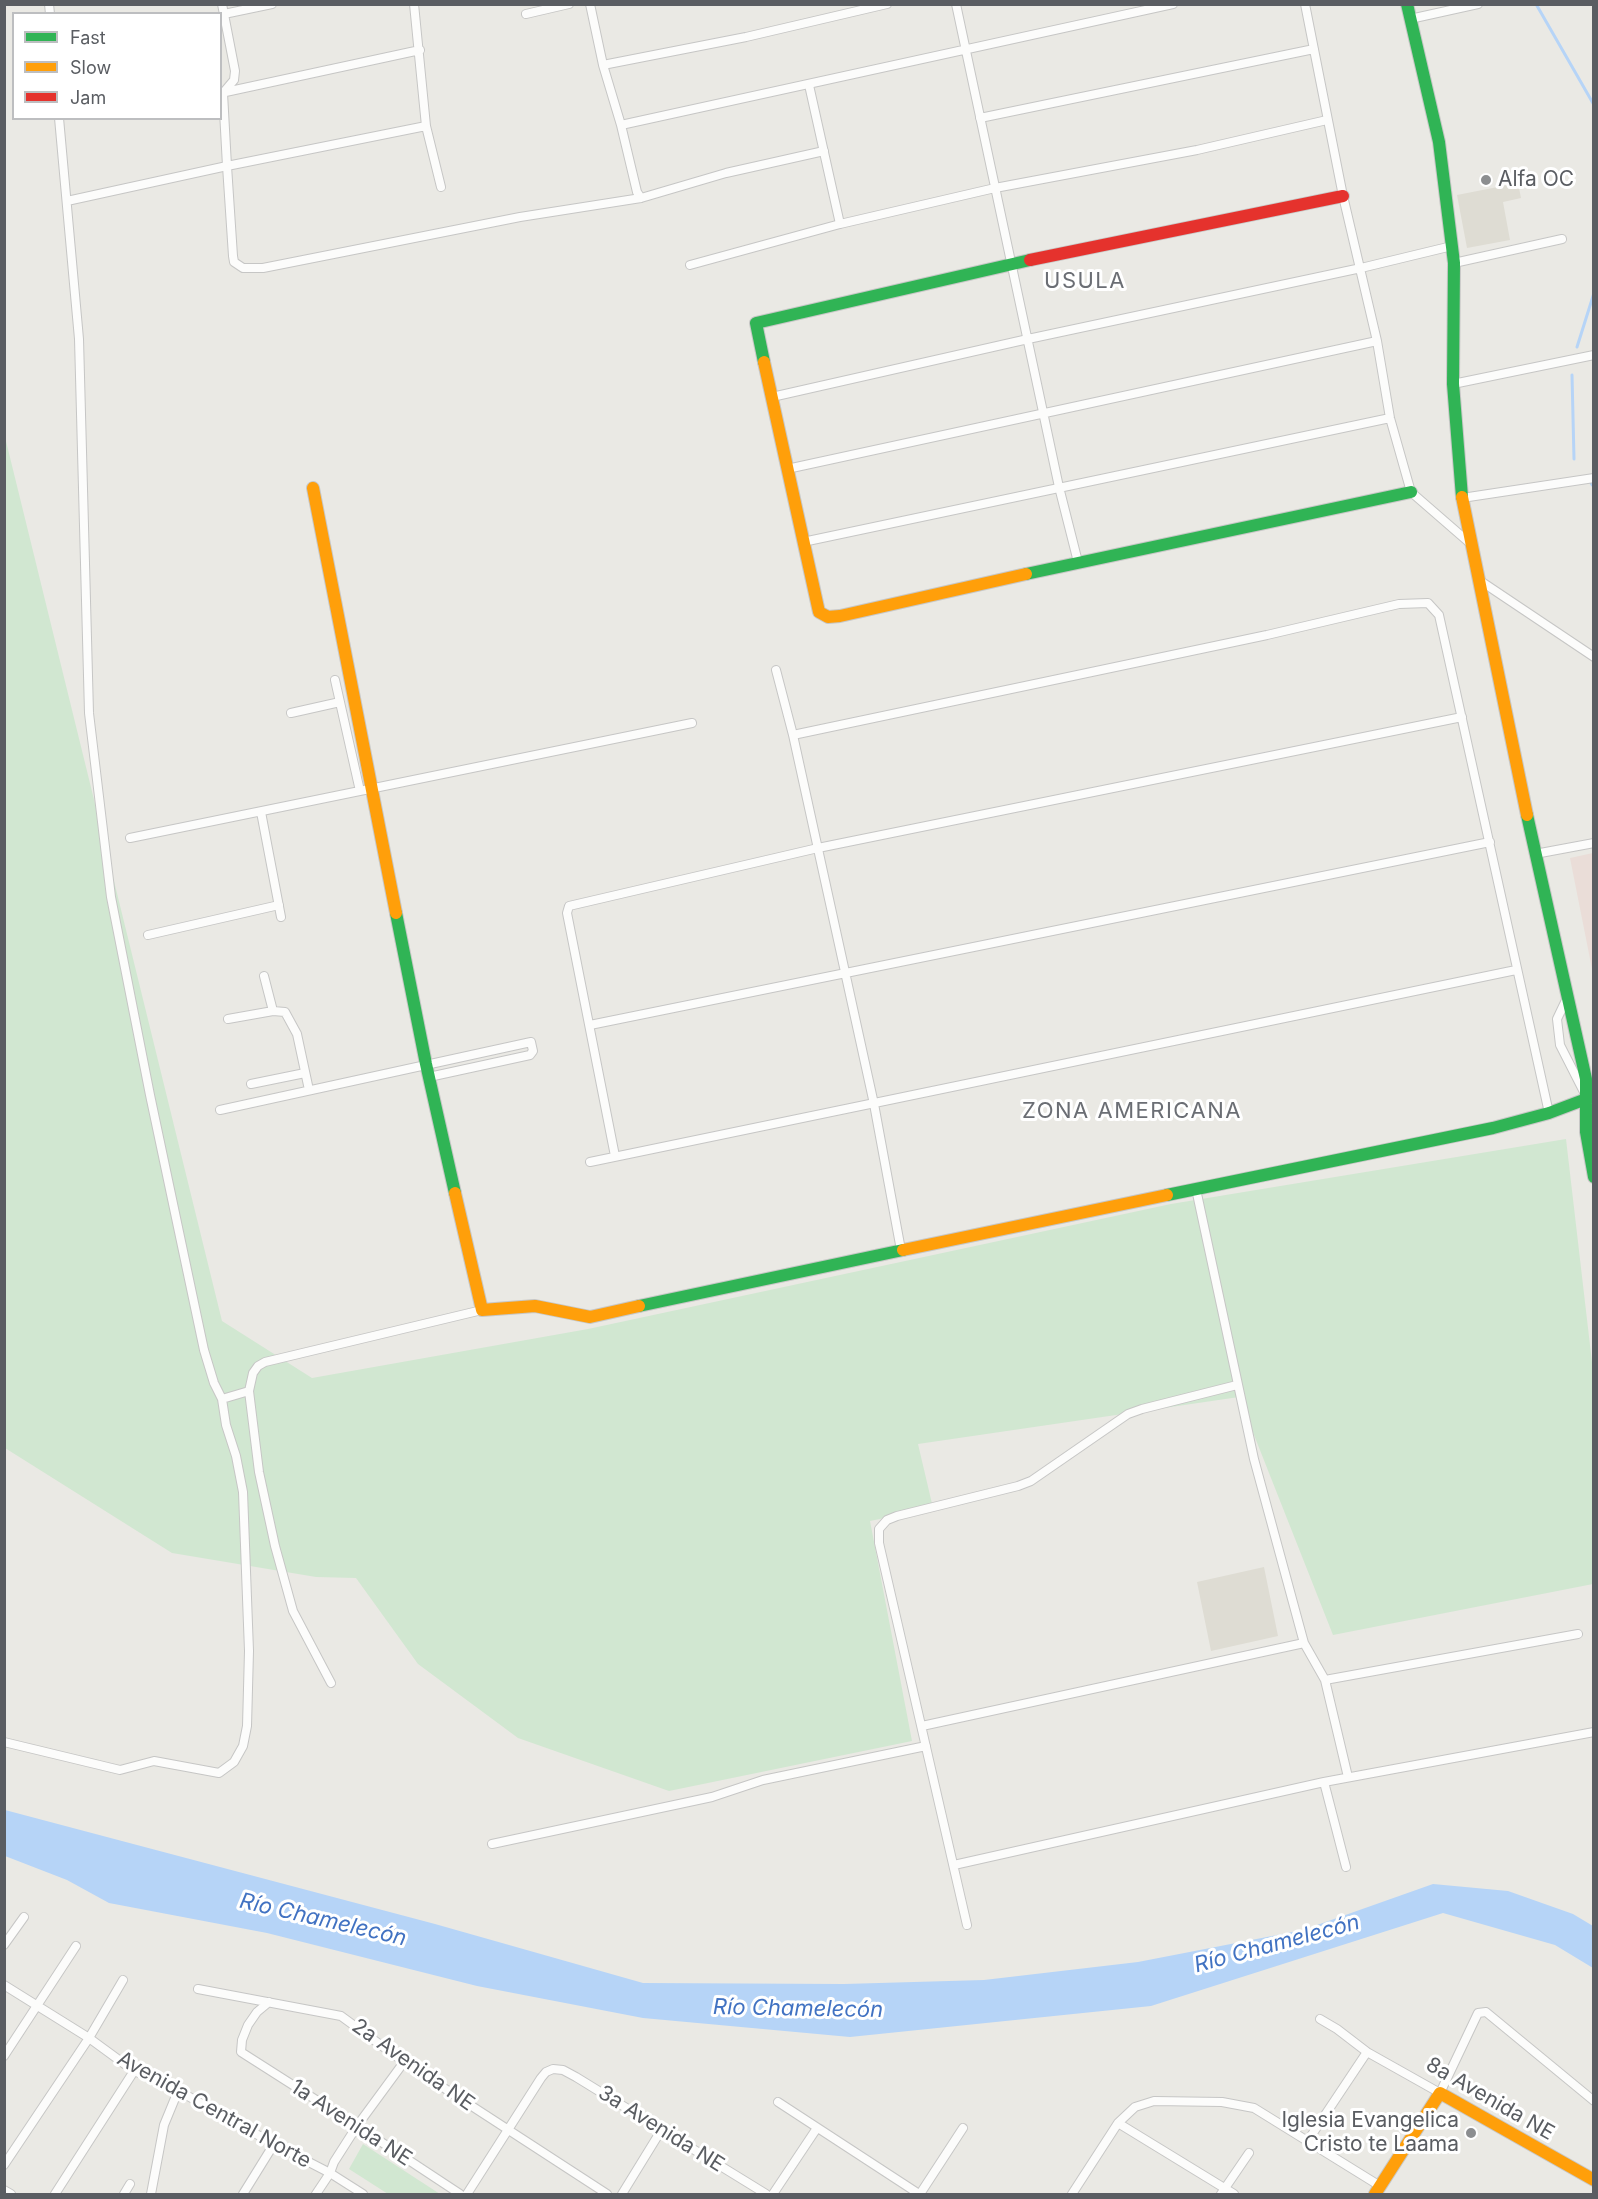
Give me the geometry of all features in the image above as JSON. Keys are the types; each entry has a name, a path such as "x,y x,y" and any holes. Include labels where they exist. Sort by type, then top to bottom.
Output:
{"street":[{"path":"222,4 235,71 234,80 222,93 232,256 234,262 243,268 263,268 539,214 641,198 726,174 824,151"},
{"path":"224,14 272,4"},
{"path":"414,4 426,126 441,188"},
{"path":"526,14 569,4"},
{"path":"590,4 603,65 621,124 637,192 641,198"},
{"path":"603,65 746,37 887,4"},
{"path":"956,4 1059,487 1078,562"},
{"path":"621,124 809,85 1173,4"},
{"path":"1305,4 1343,196 1377,341 1390,418 1411,492 1472,546"},
{"path":"1407,4 1439,142 1454,263 1453,384 1462,498 1535,854 1590,1097 1586,1132 1593,1173"},
{"path":"1410,20 1478,4"},
{"path":"980,118 1314,49"},
{"path":"222,93 420,50"},
{"path":"809,85 840,224"},
{"path":"4,1742 120,1770 154,1761 219,1773 234,1762 243,1746 247,1726 249,1651 243,1492 237,1456 226,1425 222,1399 214,1383 204,1350 150,1095 111,897 89,713 79,339 59,120"},
{"path":"690,266 840,224 995,188 1197,150 1328,120"},
{"path":"67,201 426,126"},
{"path":"1343,196 1012,264 756,323 786,469 819,612 828,617 1411,492"},
{"path":"1454,263 1562,239"},
{"path":"772,396 1361,268 1452,246"},
{"path":"786,469 1377,341"},
{"path":"1453,384 1593,355"},
{"path":"803,542 1390,418"},
{"path":"1462,498 1593,478"},
{"path":"313,488 365,790 482,1310"},
{"path":"1479,580 1593,657"},
{"path":"793,735 1267,635 1400,604 1428,603 1439,615 1549,1113"},
{"path":"776,670 793,735 846,974 874,1104 901,1250"},
{"path":"335,680 365,790"},
{"path":"291,713 340,702"},
{"path":"615,1156 591,1025 567,913 569,906 818,848 1462,717"},
{"path":"130,838 692,723"},
{"path":"261,812 281,917"},
{"path":"591,1025 1490,843"},
{"path":"1535,854 1593,843"},
{"path":"148,935 279,904"},
{"path":"590,1162 1516,970"},
{"path":"264,976 273,1011"},
{"path":"1567,998 1557,1019 1560,1045 1590,1097"},
{"path":"228,1019 273,1011 285,1012 297,1034 309,1090"},
{"path":"220,1110 529,1041 532,1043 533,1051 530,1055 429,1077"},
{"path":"251,1084 305,1073"},
{"path":"331,1683 293,1611 275,1546 261,1482 249,1390 258,1366 265,1362 482,1310 535,1306 590,1317 901,1250 1493,1128 1549,1113 1590,1097"},
{"path":"1197,1189 1254,1459 1304,1643 1325,1680 1348,1777"},
{"path":"967,1925 879,1544 879,1529 887,1520 1031,1481 1128,1414 1142,1408 1237,1385"},
{"path":"222,1399 249,1390"},
{"path":"1325,1680 1578,1634"},
{"path":"922,1726 1304,1643"},
{"path":"954,1865 1348,1777 1593,1732"},
{"path":"492,1844 712,1797 763,1780 926,1746"},
{"path":"1324,1782 1346,1867"},
{"path":"4,1945 24,1917"},
{"path":"4,2056 76,1946"},
{"path":"4,2165 89,2038 123,1980"},
{"name":"Avenida Central Norte","path":"4,1985 89,2038 134,2071 178,2091 330,2173 363,2194"},
{"name":"2a Avenida NE","path":"198,1989 341,2016 404,2062 607,2194"},
{"name":"1a Avenida NE","path":"269,2002 257,2012 248,2025 242,2040 241,2052 460,2194"},
{"path":"1075,2194 1118,2123 1135,2107 1154,2100 1231,2102 1254,2108 1377,2190 1440,2093 1478,2013 1486,2012 1496,2019 1593,2100"},
{"name":"8a Avenida NE","path":"1320,2019 1367,2052 1593,2180"},
{"path":"1307,2142 1367,2052"},
{"path":"316,2194 357,2126 404,2062"},
{"name":"3a Avenida NE","path":"508,2130 546,2072 553,2069 563,2070 766,2194"},
{"path":"55,2194 134,2071"},
{"path":"151,2194 164,2125 178,2091"},
{"path":"778,2102 920,2194 963,2128"},
{"path":"1118,2123 1223,2192 1234,2194"},
{"path":"773,2194 817,2128"},
{"path":"622,2194 662,2129"},
{"path":"467,2194 508,2130"},
{"path":"243,2194 274,2144"},
{"path":"1223,2192 1249,2153"},
{"path":"124,2194 130,2184"},
{"path":"4,2190 11,2194"}],"shaded area":[{"path":"1518,183 1521,198 1503,202 1510,240 1467,248 1457,195"},
{"path":"1594,853 1593,974 1570,858"},
{"path":"1264,1567 1278,1636 1211,1651 1197,1582"}],"green space":[{"path":"4,433 222,1321 312,1378 588,1329 1171,1204 1566,1139 1593,1371 1593,1584 1333,1635 1239,1397 918,1444 933,1508 870,1521 912,1741 669,1791 518,1738 418,1664 356,1578 316,1577 172,1553 5,1448"},
{"path":"363,2144 440,2194 388,2194 349,2169"}],"water":[{"name":"Río Chamelecón","path":"5,1810 435,1924 643,1983 844,1984 984,1980 1138,1962 1303,1930 1433,1884 1508,1891 1573,1914 1593,1926 1593,1968 1555,1945 1443,1913 1151,2006 850,2037 643,2018 477,1986 267,1933 109,1903 67,1880 5,1856"}],"waterway":[{"path":"1536,4 1594,105"},
{"path":"1577,347 1594,293"},
{"path":"1572,375 1574,459"},
{"path":"1591,483 1594,487"}],"traffic: fast":[{"path":"1407,4 1439,142 1454,263 1453,384 1462,497"},
{"path":"764,362 756,323 1030,260"},
{"path":"1026,574 1411,492"},
{"path":"1527,815 1586,1079 1586,1132 1594,1177"},
{"path":"396,913 455,1193"},
{"path":"1167,1195 1493,1128 1549,1113 1594,1096"},
{"path":"639,1306 903,1250"}],"traffic: slow":[{"path":"764,362 819,612 828,617 840,616 1026,574"},
{"path":"313,488 396,913"},
{"path":"1462,497 1527,815"},
{"path":"455,1193 482,1310 535,1306 590,1317 639,1306"},
{"path":"903,1250 1167,1195"},
{"path":"1375,2194 1440,2093 1594,2180"}],"traffic: jam":[{"path":"1030,260 1343,196"}],"place":[{"name":"Alfa OC","path":"1486,180"},
{"name":"Iglesia Evangelica Cristo te Laama","path":"1471,2133"}],"district":[{"name":"USULA","path":"1085,281"},
{"name":"ZONA AMERICANA","path":"1132,1111"}]}
